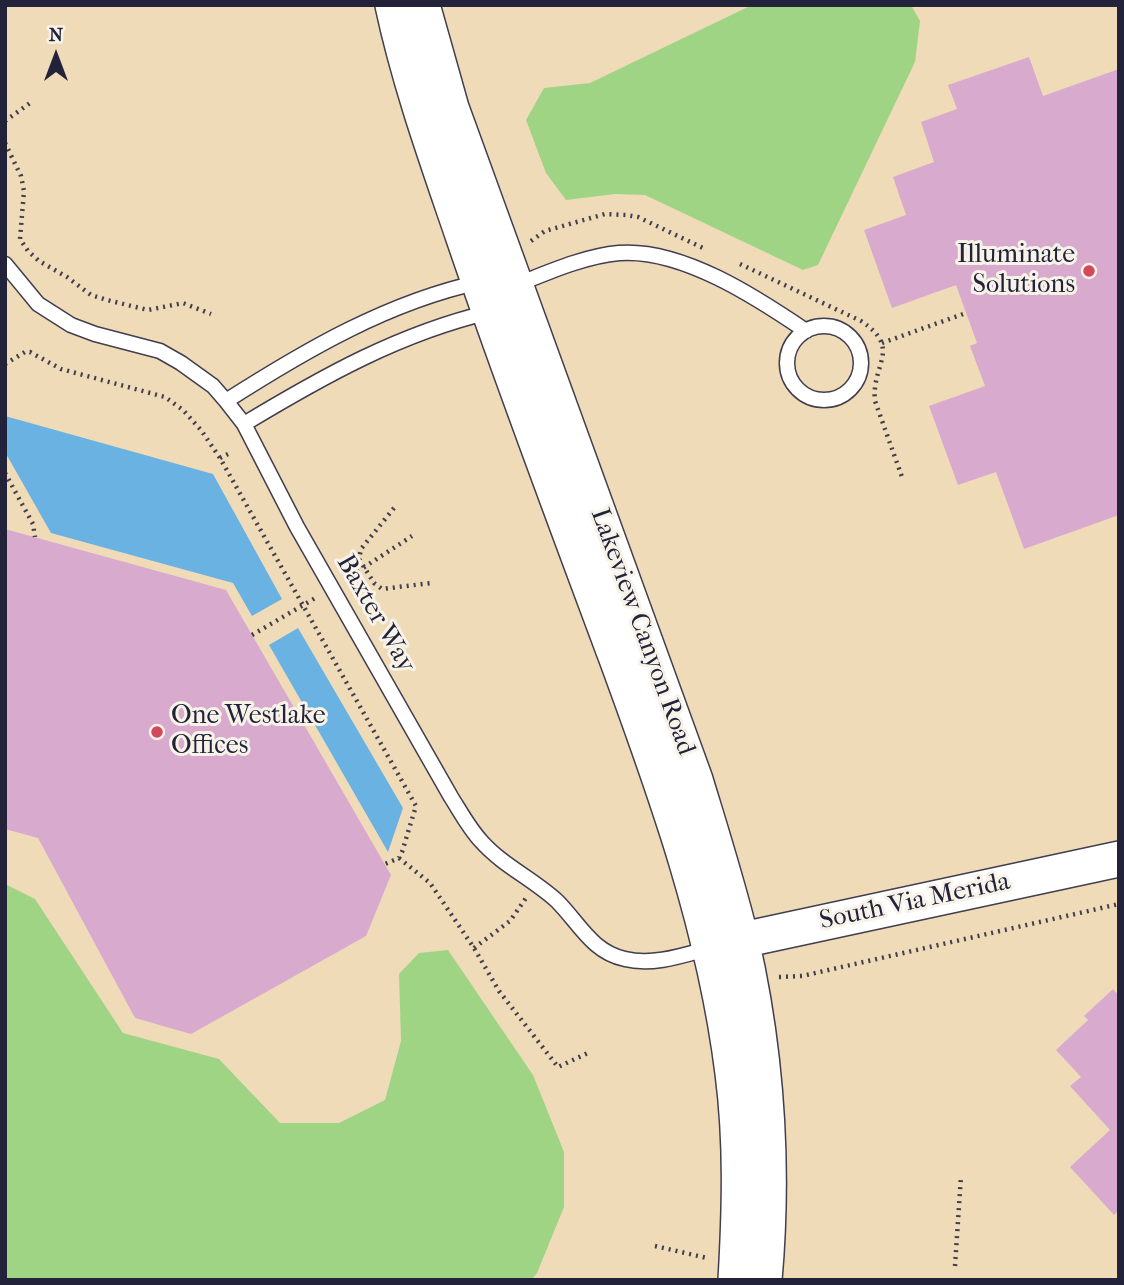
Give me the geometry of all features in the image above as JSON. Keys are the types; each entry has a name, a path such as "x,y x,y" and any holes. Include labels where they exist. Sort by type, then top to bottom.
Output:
{"street":[{"name":"Lakeview Canyon Road","path":"393,5 420,110 498,292 695,780 726,943 740,1160 736,1280"},
{"name":"Lakeview Canyon Road","path":"422,5 451,108 502,251 498,292"},
{"name":"South Via Merida","path":"726,943 1119,859"},
{"name":"Lakeview Canyon Road","path":"726,943 751,993 760,1052 769,1159 764,1280"}],"lane":[{"path":"226,401 300,354 379,315 498,292 590,258 618,253 648,253 671,258 749,295 806,331"},
{"name":"Baxter Way","path":"5,264 38,304 71,325 160,351 213,386 226,401 244,424 297,527 450,797 489,850 558,902 595,945 625,959 643,961 668,958 726,943"},
{"path":"244,424 320,378 377,350 461,318 498,292"},
{"path":"817,326 830,326 841,330 858,348 860,373 855,384 846,393 823,400 811,398 800,392 792,383 786,360 789,348 796,338 806,331 817,326"}],"path":[{"path":"5,121 30,103"},
{"path":"5,143 21,176 24,191 20,239 39,261 67,276 91,295 107,300 148,310 183,303 212,314"},
{"path":"882,343 966,313"},
{"path":"5,364 25,352 30,352 61,369 165,397 183,410 201,430 220,458 416,806 399,858 385,864"},
{"path":"220,458 228,454"},
{"path":"5,473 33,524 34,537"},
{"path":"394,508 361,549 359,559 373,583 382,589 431,583"},
{"path":"374,562 412,536"},
{"path":"399,858 430,883 499,991 558,1067 590,1052"},
{"path":"474,948 510,921 536,884"},
{"path":"779,976 802,976 1119,904"},
{"path":"955,1266 961,1176"},
{"path":"655,1245 708,1259"}],"green space":[{"path":"752,5 911,5 920,21 915,62 818,265 803,270 645,195 615,194 566,200 546,173 526,120 544,88 590,83"},
{"path":"5,884 35,899 123,1033 219,1059 280,1123 339,1123 385,1100 401,1041 399,974 419,953 448,950 533,1075 564,1152 564,1207 537,1273 531,1280 5,1280"}],"water":[{"path":"5,416 213,474 282,599 252,616 233,583 51,533 5,452"},
{"path":"298,628 403,808 388,852 269,645"}],"building":[{"path":"1029,57 1043,96 1119,69 1119,515 1024,549 996,472 958,485 929,406 985,386 970,346 977,343 956,285 892,308 864,230 906,215 893,177 934,162 921,122 957,109 948,85"},
{"name":"One Westlake Offices","path":"5,529 226,590 391,875 366,936 191,1034 135,1018 38,838 5,829"},
{"path":"1113,989 1119,996 1119,1210 1114,1215 1070,1167 1110,1130 1070,1086 1081,1077 1056,1050 1088,1020 1084,1016"}],"place":[{"name":"Illuminate Solutions","path":"1089,271"},
{"name":"One Westlake Offices","path":"157,732"}]}
